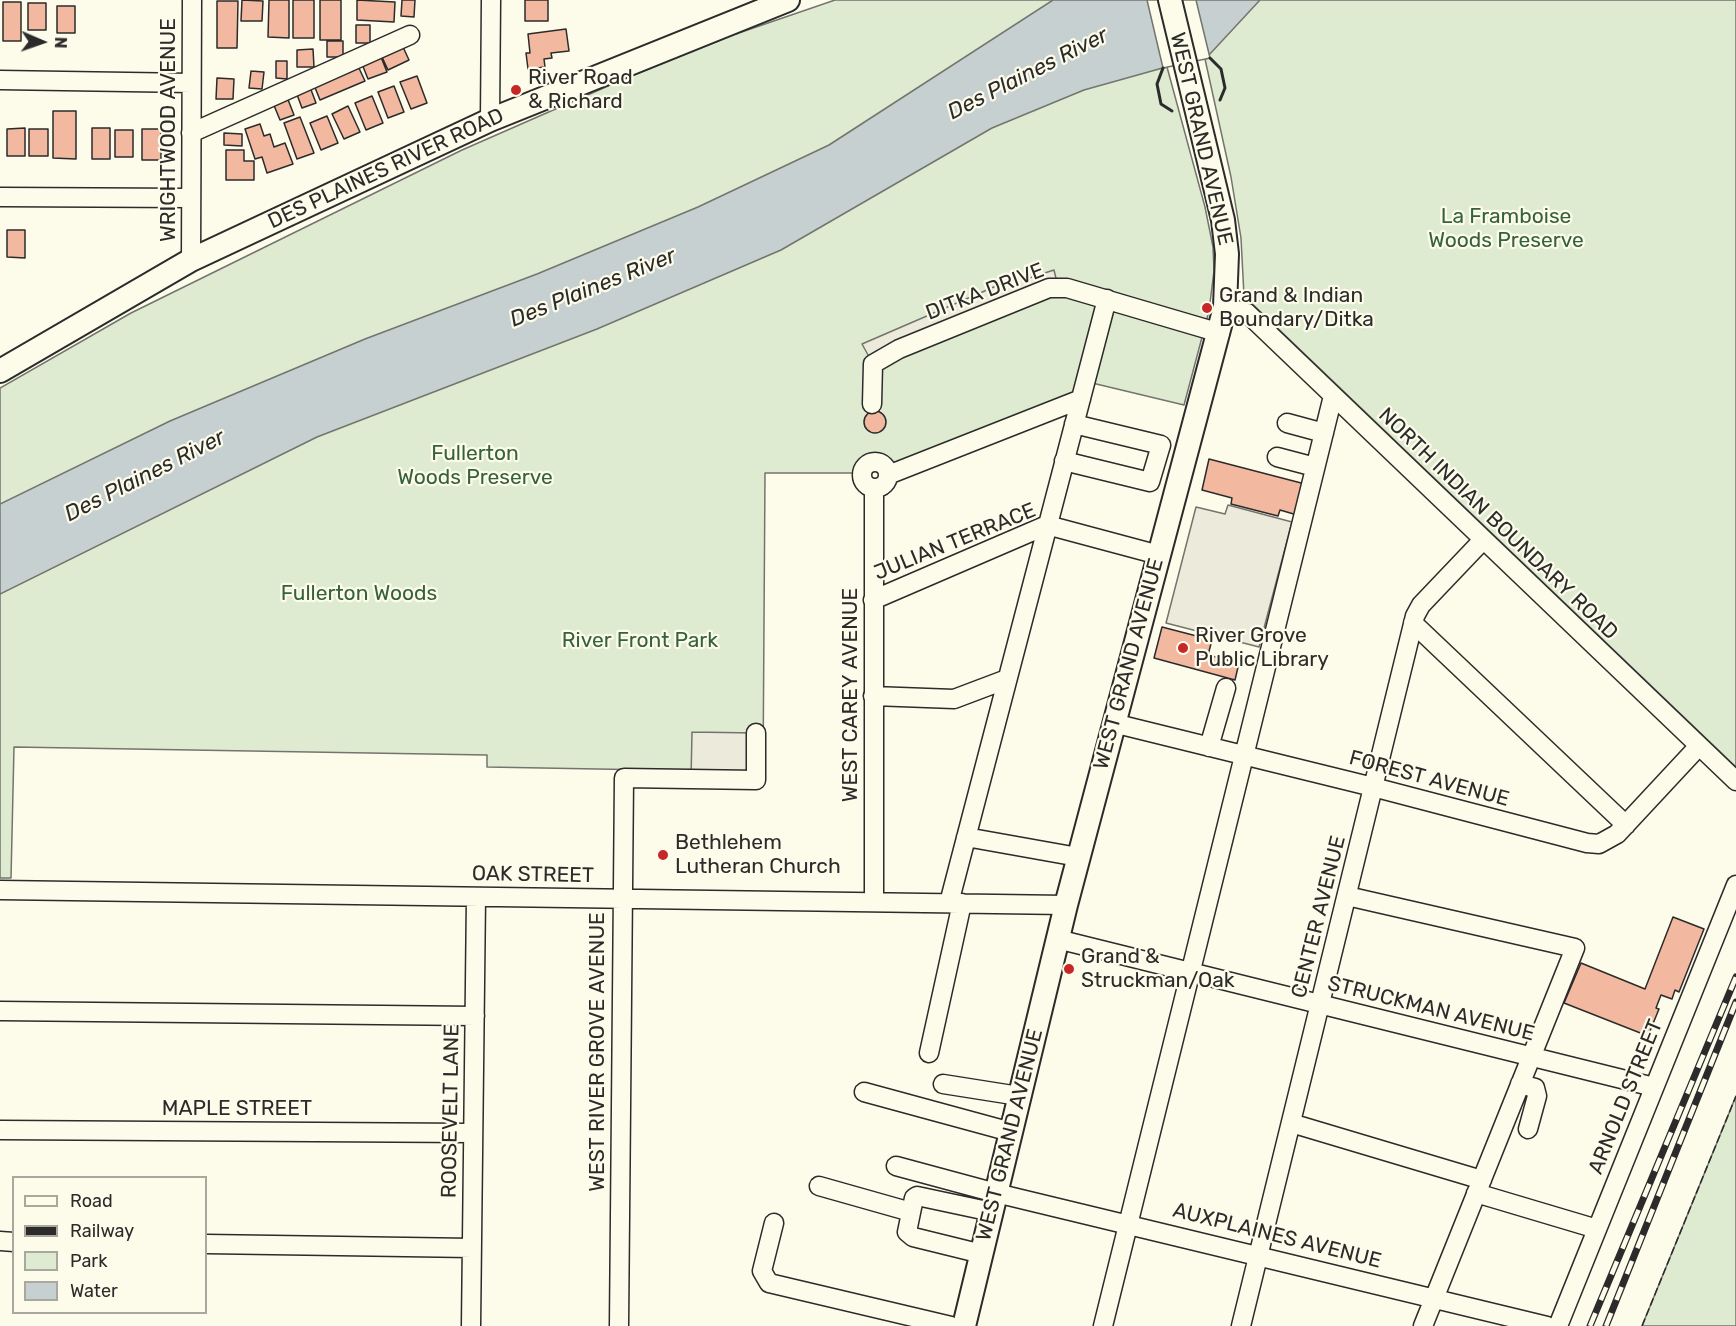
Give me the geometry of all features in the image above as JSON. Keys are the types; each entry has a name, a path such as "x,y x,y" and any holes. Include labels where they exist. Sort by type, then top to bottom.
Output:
{"main road":[{"name":"DES PLAINES RIVER ROAD","path":"0,370 191,260 490,120 788,0"},
{"name":"WEST GRAND AVENUE","path":"964,1326 1057,939 1158,555 1220,333 1225,307 1227,254 1223,220 1170,0"}],"street":[{"name":"WRIGHTWOOD AVENUE","path":"191,260 192,0"},
{"path":"490,120 491,0"},
{"path":"191,133 410,35"},
{"path":"0,80 192,83"},
{"path":"0,197 191,198"},
{"name":"DITKA DRIVE","path":"872,404 873,364 920,340 1049,288 1067,288 1107,298 1220,333"},
{"path":"929,1053 966,837 1107,298"},
{"name":"NORTH INDIAN BOUNDARY ROAD","path":"1225,307 1246,313 1482,541 1736,781"},
{"path":"1103,1326 1333,396"},
{"name":"WEST CAREY AVENUE","path":"874,902 873,488 882,486 888,475 1080,399"},
{"path":"1287,423 1324,433"},
{"path":"1064,461 1150,482 1161,445 1074,424"},
{"path":"1277,457 1315,467"},
{"name":"JULIAN TERRACE","path":"873,600 1047,525 1158,555"},
{"name":"CENTER AVENUE","path":"1241,1326 1413,623 1421,605 1482,541"},
{"path":"1413,623 1626,825"},
{"path":"873,696 954,699 1007,679"},
{"path":"1209,747 1226,688"},
{"name":"FOREST AVENUE","path":"1113,723 1587,843 1599,844 1608,840 1626,825 1698,747"},
{"name":"WEST RIVER GROVE AVENUE","path":"619,1326 621,899 624,778 756,780 756,733"},
{"path":"966,837 1078,858"},
{"name":"ARNOLD STREET","path":"1558,1326 1736,885"},
{"name":"OAK STREET","path":"0,890 1066,905"},
{"path":"1347,896 1575,948 1423,1326"},
{"name":"ROOSEVELT LANE","path":"471,1326 476,897"},
{"name":"STRUCKMAN AVENUE","path":"1057,939 1654,1087"},
{"path":"0,1011 475,1016"},
{"path":"943,1084 1019,1096"},
{"path":"1520,1084 1535,1088 1537,1096 1527,1129"},
{"path":"864,1092 1011,1132"},
{"path":"1292,1123 1479,1186 1597,1229"},
{"name":"MAPLE STREET","path":"0,1130 474,1133"},
{"path":"896,1166 994,1202"},
{"path":"819,1186 911,1212"},
{"path":"982,1254 913,1237 907,1232 911,1212 917,1196 994,1202"},
{"name":"AUXPLAINES AVENUE","path":"994,1202 1127,1224 1259,1254 1547,1326"},
{"path":"774,1222 762,1271 769,1283 951,1326"},
{"path":"207,1244 472,1248"}],"green space":[{"name":"Fullerton Woods Preserve","path":"835,0 1147,0 1163,68 1167,67 1205,207 1213,247 1214,271 1209,311 1184,405 1088,382 1073,395 893,469 889,459 873,454 860,461 857,473 765,473 763,772 487,767 487,755 14,747 11,878 0,878 0,388 131,313 462,150 624,79 730,36"},
{"name":"La Framboise Woods Preserve","path":"1196,0 1736,0 1736,767 1244,296 1241,238 1231,177 1205,59 1209,58"},
{"path":"1736,1096 1736,1326 1642,1326"}],"shaded area":[{"path":"1054,270 1058,287 873,364 862,344 1024,274 1026,279"},
{"path":"1228,505 1292,522 1259,647 1166,623 1196,507 1225,514"},
{"path":"692,732 756,733 756,780 691,779"}],"water":[{"name":"Des Plaines River","path":"1053,0 1260,0 1209,55 1084,90 992,128 781,250 597,329 317,437 0,594 0,504 170,421 365,339 537,274 698,207 829,145"}],"pier":[{"path":"1147,0 1196,0 1210,58 1163,68"}],"building":[{"path":"242,0 263,1 262,21 241,21"},
{"path":"269,0 289,0 289,38 268,37"},
{"path":"293,0 314,0 314,38 293,38"},
{"path":"320,0 341,0 341,40 320,40"},
{"path":"357,0 395,2 394,22 357,20"},
{"path":"402,0 415,0 414,17 401,16"},
{"path":"525,0 548,0 548,21 525,21"},
{"path":"217,1 238,1 237,48 217,48"},
{"path":"3,2 21,2 21,41 3,41"},
{"path":"28,3 46,3 46,30 28,30"},
{"path":"57,6 75,6 75,33 57,33"},
{"path":"356,25 370,25 370,43 356,43"},
{"path":"566,29 569,51 551,53 552,58 544,59 545,67 528,69 526,53 530,53 528,34"},
{"path":"327,41 343,41 343,57 327,57"},
{"path":"403,47 409,60 388,70 382,57"},
{"path":"313,49 314,67 297,67 297,50"},
{"path":"381,57 387,72 368,79 362,64"},
{"path":"276,61 287,61 287,79 276,78"},
{"path":"358,66 365,81 320,100 314,85"},
{"path":"251,71 264,72 262,89 249,88"},
{"path":"417,76 427,103 411,109 400,82"},
{"path":"217,78 234,79 233,99 216,99"},
{"path":"394,86 404,112 388,118 378,92"},
{"path":"310,87 316,103 302,108 296,92"},
{"path":"372,96 383,123 366,130 355,103"},
{"path":"287,97 294,115 280,120 273,103"},
{"path":"348,106 360,132 344,139 332,114"},
{"path":"53,111 76,111 76,159 53,158"},
{"path":"327,116 338,143 321,150 310,123"},
{"path":"300,117 314,153 297,159 284,123"},
{"path":"260,124 264,136 270,134 274,147 285,143 293,164 267,173 262,157 255,159 245,129"},
{"path":"25,128 25,156 7,156 7,129"},
{"path":"92,128 110,128 110,159 92,159"},
{"path":"29,129 48,129 48,156 29,156"},
{"path":"142,129 161,129 161,160 142,160"},
{"path":"115,130 133,130 133,157 115,157"},
{"path":"224,133 242,134 242,146 224,145"},
{"path":"226,150 244,150 244,161 254,161 254,180 226,180"},
{"path":"7,230 25,230 25,258 7,257"},
{"path":"871,411 879,411 886,418 886,426 879,433 871,433 864,426 864,418"},
{"path":"1209,459 1305,484 1297,515 1280,510 1278,516 1231,504 1232,498 1202,490"},
{"name":"River Grove Public Library","path":"1162,627 1212,640 1208,655 1239,663 1235,680 1154,658"},
{"path":"1673,917 1704,929 1679,992 1675,990 1672,999 1661,995 1656,1008 1659,1009 1648,1036 1564,1003 1581,963 1645,989"}],"railway":[{"path":"1590,1326 1736,977"},
{"path":"1606,1326 1736,1002"}],"fence":[{"path":"1642,1326 1736,1096"}],"wall":[{"path":"1210,58 1221,69 1225,88 1220,100"},
{"path":"1163,68 1157,84 1161,104 1172,111"}],"place":[{"name":"River Road & Richard","path":"516,90"},
{"name":"Grand & Indian Boundary/Ditka","path":"1207,308"},
{"name":"River Grove Public Library","path":"1183,648"},
{"name":"Bethlehem Lutheran Church","path":"663,855"},
{"name":"Grand & Struckman/Oak","path":"1069,969"}],"park label":[{"name":"Fullerton Woods","path":"359,594"},
{"name":"River Front Park","path":"640,641"}]}
